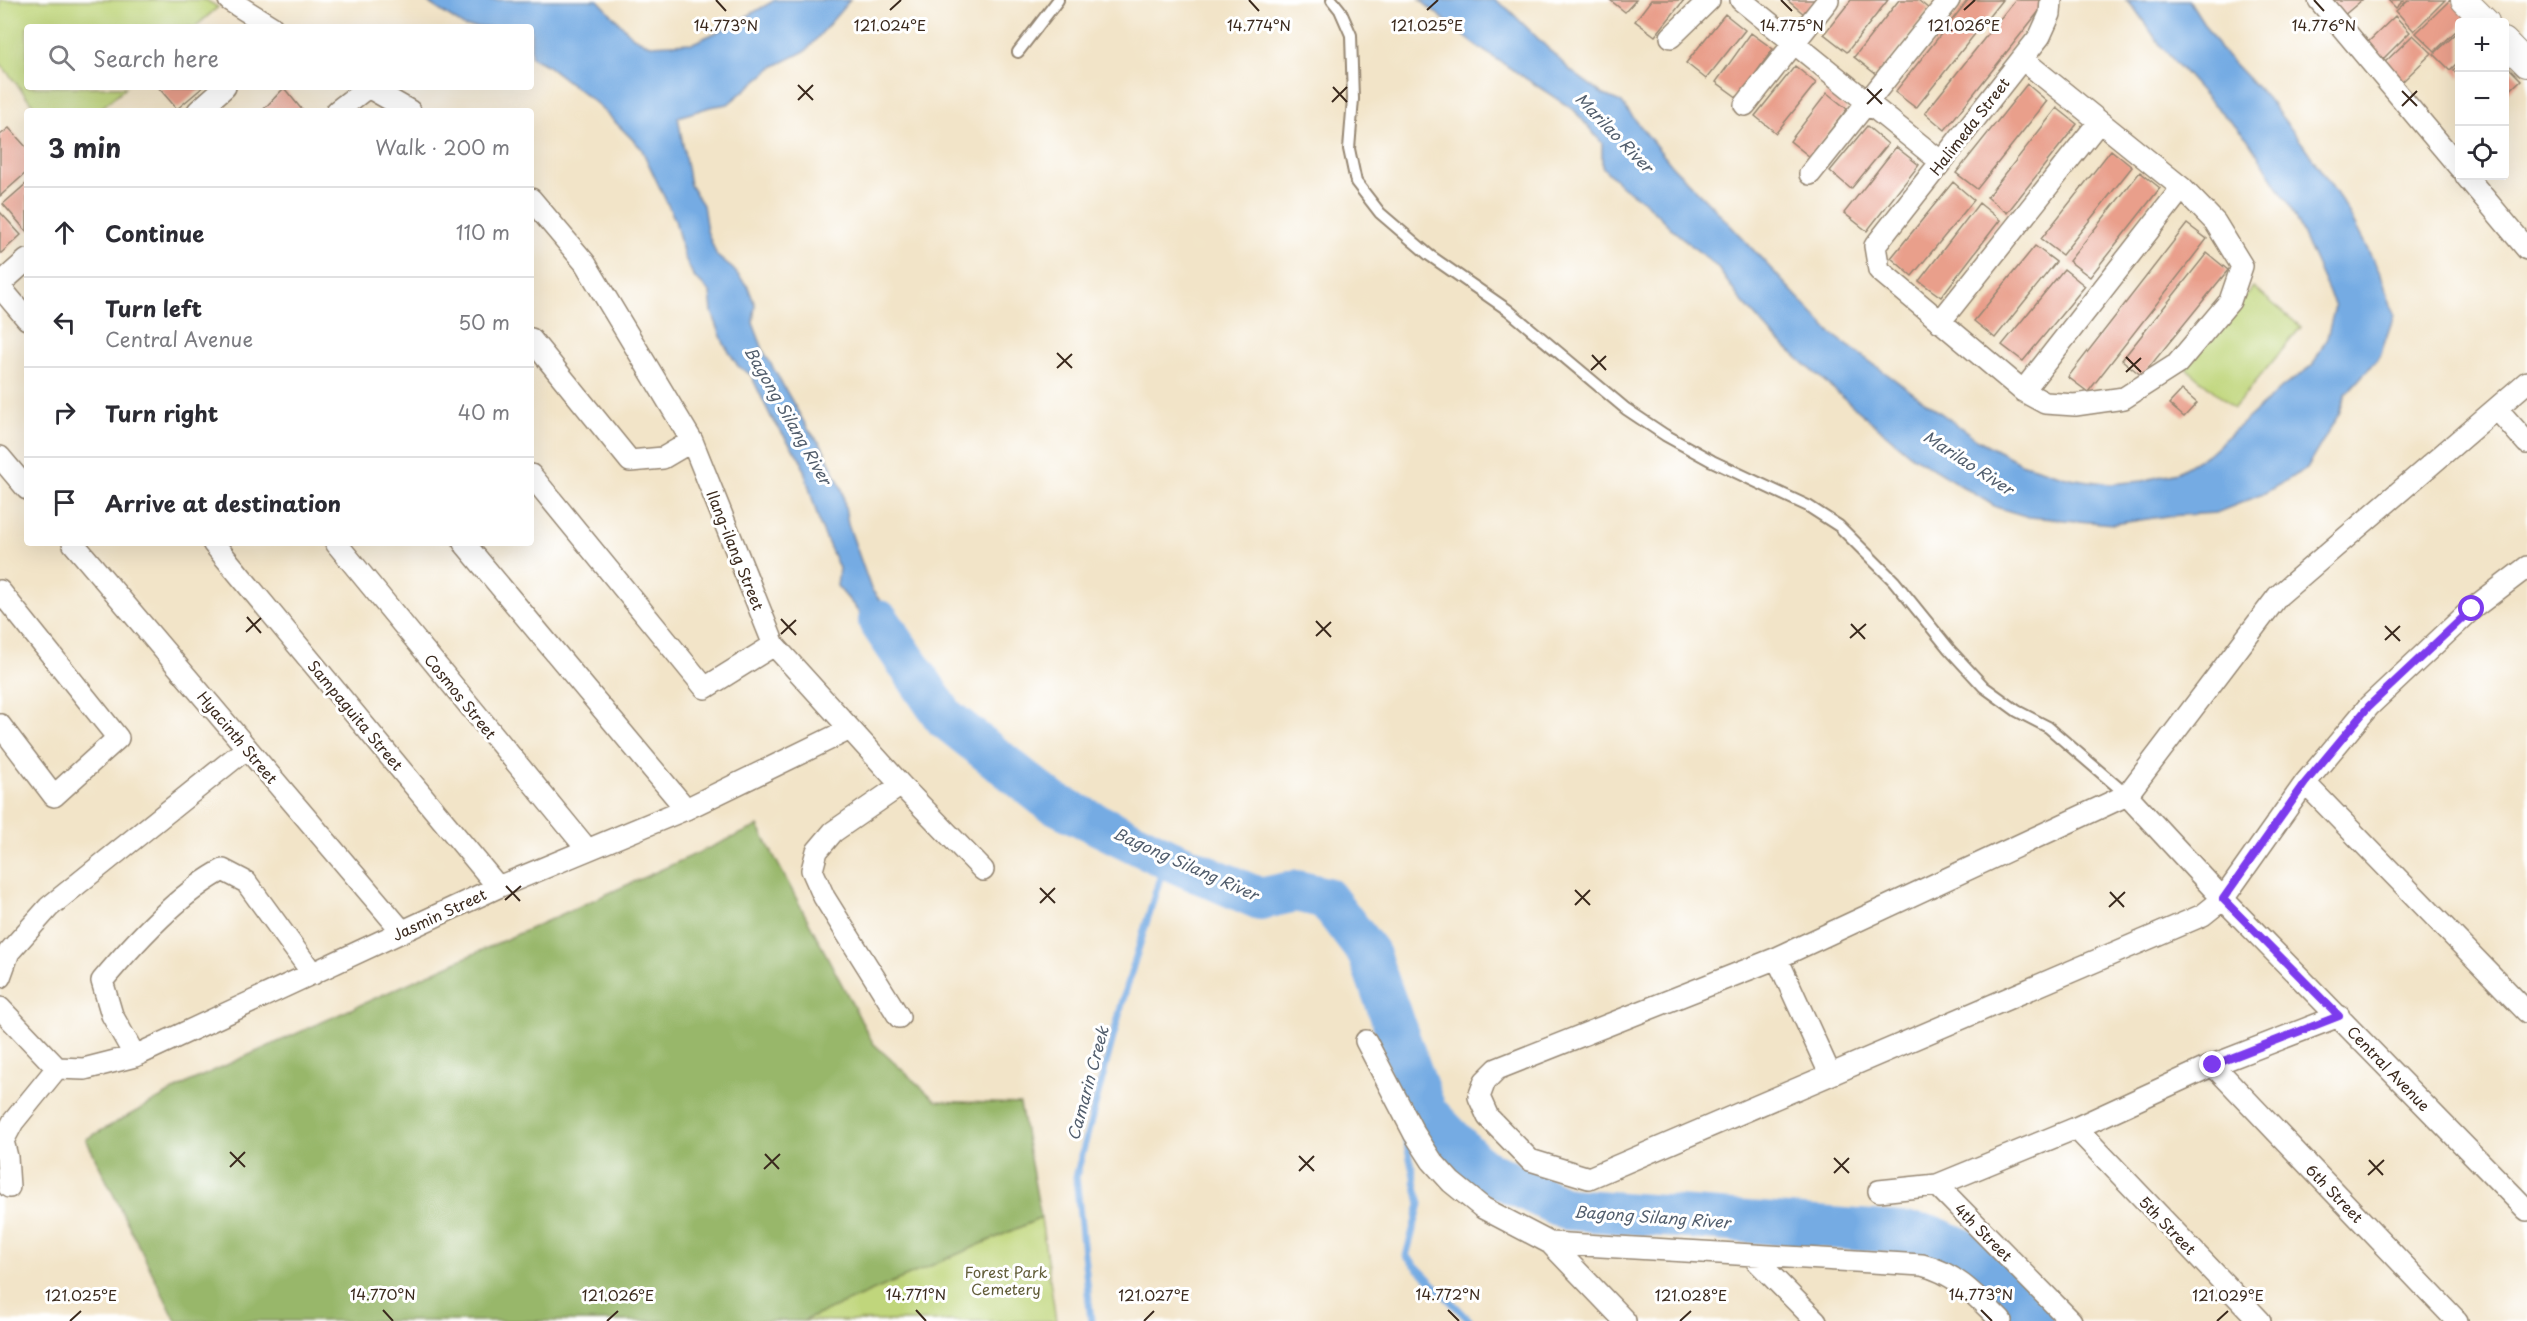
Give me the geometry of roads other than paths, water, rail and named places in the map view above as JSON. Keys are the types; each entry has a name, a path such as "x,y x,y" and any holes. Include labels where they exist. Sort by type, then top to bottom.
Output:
{"street":[{"path":"229,0 267,24"},
{"path":"1671,37 1709,0"},
{"path":"1741,0 1940,161"},
{"path":"1745,105 1828,0"},
{"path":"1810,174 1949,0"},
{"name":"Halimeda Street","path":"1940,322 1879,270 1875,246 2040,36 2050,14 2051,0"},
{"path":"2319,0 2455,162"},
{"path":"2464,0 2482,18"},
{"path":"2509,45 2527,64"},
{"path":"2022,59 2182,188 2215,222 2241,266 2230,301 2177,364 2124,398 2075,405 2045,403 2023,391 1940,322 2099,122"},
{"path":"201,108 222,90"},
{"path":"341,108 364,90"},
{"path":"373,90 405,108"},
{"path":"2469,180 2527,249"},
{"path":"2023,391 2182,188"},
{"name":"Ilang-ilang Street","path":"534,202 585,262 692,441 774,645 901,785 983,870"},
{"path":"24,263 0,285 24,315"},
{"path":"534,343 630,461 663,458 692,441"},
{"path":"2527,382 2278,596 2127,795 1777,958 1497,1069 1485,1081 1479,1097 1488,1117 1530,1160 1589,1178 2203,915 2223,899 2305,783 2369,706 2472,609 2527,567"},
{"path":"2497,409 2527,442"},
{"path":"0,457 24,485"},
{"path":"534,479 705,688 774,645"},
{"name":"Hyacinth Street","path":"76,546 402,931"},
{"name":"Sampaguita Street","path":"215,546 498,887"},
{"name":"Cosmos Street","path":"338,546 587,849"},
{"path":"467,546 686,809"},
{"path":"0,591 118,738 54,796 1,729"},
{"name":"Jasmin Street","path":"57,1068 84,1069 135,1056 498,887 686,809 850,729"},
{"path":"0,977 9,952 50,908 247,748"},
{"path":"2305,783 2527,1012"},
{"path":"899,1017 824,897 812,870 817,850 833,832 901,785"},
{"name":"Central Avenue","path":"2127,795 2223,899 2527,1210"},
{"path":"135,1056 112,1015 102,981 132,944 206,879 223,870 246,882 313,974"},
{"path":"1777,958 1830,1074"},
{"path":"0,1008 57,1068 13,1122 3,1141 7,1157 9,1187"},
{"path":"1879,1191 1937,1185 2076,1128 2213,1065 2339,1016"},
{"path":"1366,1041 1414,1133 1432,1161 1451,1182 1483,1208 1550,1244 1625,1321"},
{"name":"6th Street","path":"2213,1065 2457,1321"},
{"name":"5th Street","path":"2076,1128 2259,1321"},
{"name":"4th Street","path":"1937,1185 2071,1321"},
{"path":"1550,1244 1922,1265 1950,1275 1979,1298 2001,1321"},
{"path":"1751,1255 1816,1321"}],"lane":[{"path":"1018,52 1058,0"},
{"path":"1332,0 1340,10 1351,34 1353,99 1350,149 1356,182 1380,213 1428,255 1508,310 1626,410 1712,461 1808,506 1839,526 1894,581 1949,649 1984,687 2017,711 2048,727 2127,795"}],"water":[{"path":"424,0 598,0 633,37 650,45 693,43 730,26 775,0 850,0 807,50 773,67 728,104 678,117 690,185 703,205 707,231 717,256 733,269 748,287 755,305 753,323 764,352 808,429 822,446 842,489 848,524 871,589 908,637 922,663 901,676 855,607 837,586 839,568 820,525 801,460 771,417 751,375 738,366 724,344 712,312 710,292 694,277 684,256 675,220 641,148 597,104 548,66 534,59 534,24 460,24"},
{"name":"Marilao River","path":"1420,0 1495,0 1508,9 1571,71 1604,95 1621,102 1673,167 1832,334 1978,440 2021,463 2069,478 2110,484 2142,481 2178,472 2208,454 2284,386 2312,366 2327,338 2335,306 2288,202 2247,138 2209,100 2161,46 2126,0 2189,0 2220,49 2267,98 2302,143 2345,206 2381,275 2394,315 2380,356 2346,394 2339,414 2306,469 2263,494 2216,513 2167,516 2114,524 2029,517 1996,507 1912,456 1773,336 1739,298 1717,267 1674,231 1644,201 1623,187 1602,167 1602,143 1574,110 1478,47"}],"waterway":[{"name":"Bagong Silang River","path":"879,621 944,717 1050,801 1166,858 1260,899 1296,891 1326,898 1368,953 1426,1112 1480,1168 1566,1209 1928,1235 1962,1249 2033,1321"},
{"name":"Camarin Creek","path":"1091,1321 1076,1177 1124,996 1166,858"},
{"path":"1407,1095 1413,1071"},
{"path":"1404,1131 1420,1204 1406,1256 1470,1321"}],"park label":[{"name":"Forest Park Cemetery","path":"1006,1280"}]}
